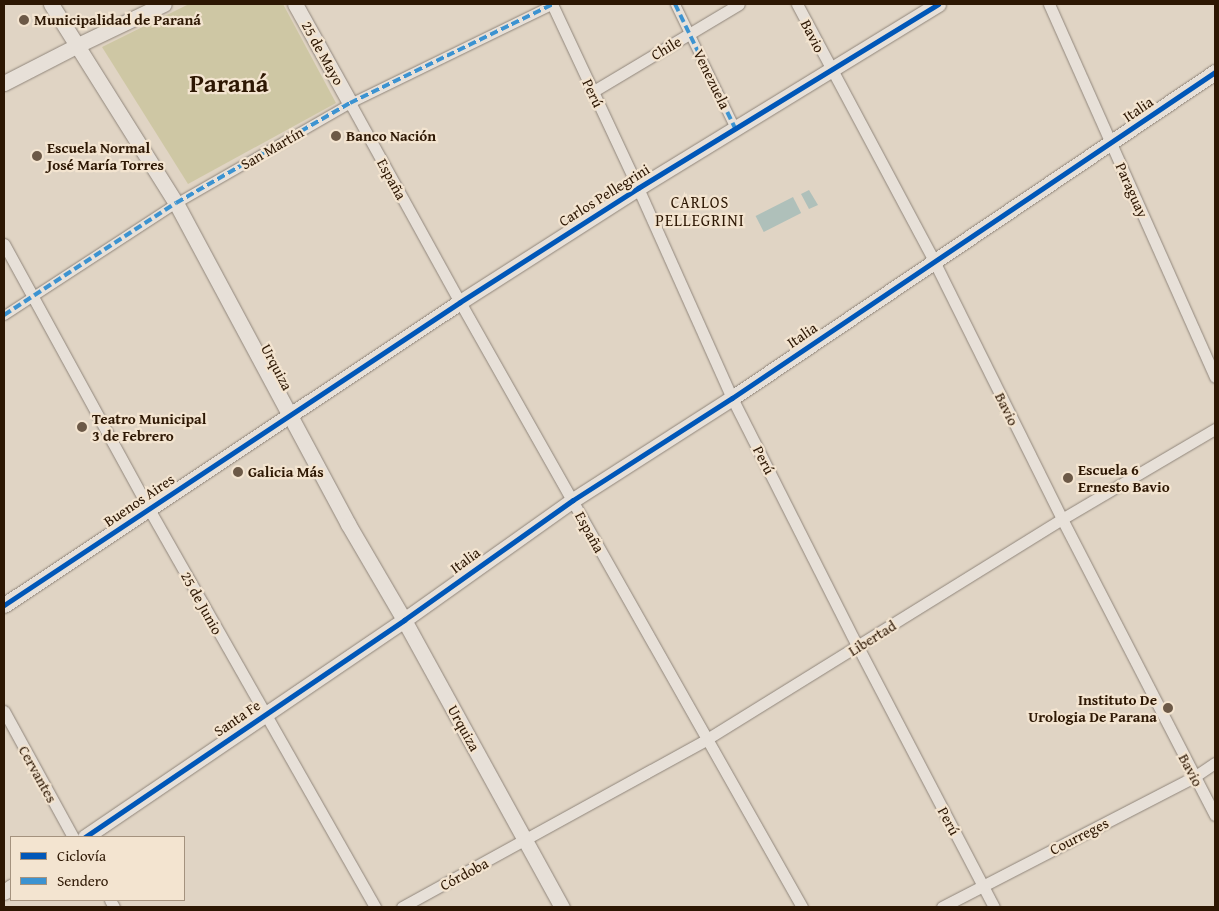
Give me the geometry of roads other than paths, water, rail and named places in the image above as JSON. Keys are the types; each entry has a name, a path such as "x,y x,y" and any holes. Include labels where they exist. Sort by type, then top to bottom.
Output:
{"street":[{"name":"Urquiza","path":"51,4 78,44 176,203 288,414 562,907"},
{"path":"4,83 78,44 164,4"},
{"name":"25 de Mayo","path":"295,4 350,103"},
{"name":"San Martín","path":"4,315 176,203 350,103 552,4"},
{"name":"Perú","path":"552,4 638,188 732,398 858,647 994,907"},
{"name":"Venezuela","path":"675,4 735,128"},
{"name":"Chile","path":"592,92 739,4"},
{"name":"Bavio","path":"797,4 934,261 1062,520 1215,815"},
{"name":"Carlos Pellegrini","path":"288,414 638,188 938,4"},
{"name":"Paraguay","path":"1049,4 1215,377"},
{"name":"Italia","path":"404,620 573,500 732,398 1215,72"},
{"name":"España","path":"350,103 460,302 802,907"},
{"name":"25 de Junio","path":"4,244 149,509 375,907"},
{"name":"Buenos Aires","path":"4,605 288,414"},
{"name":"Libertad","path":"525,841 707,739 1062,520 1215,430"},
{"name":"Santa Fe","path":"86,836 404,620"},
{"name":"Cervantes","path":"4,711 72,836"},
{"name":"Courreges","path":"942,907 1194,777 1215,763"},
{"name":"Córdoba","path":"402,907 525,841"}],"place":[{"name":"Municipalidad de Paraná","path":"24,20"},
{"name":"Banco Nación","path":"336,136"},
{"name":"Escuela Normal José María Torres","path":"37,156"},
{"name":"Teatro Municipal 3 de Febrero","path":"82,427"},
{"name":"Galicia Más","path":"238,472"},
{"name":"Escuela 6 Ernesto Bavio","path":"1068,478"},
{"name":"Instituto De Urologia De Parana","path":"1168,708"}],"district":[{"name":"Paraná","path":"229,83"},
{"name":"CARLOS PELLEGRINI","path":"700,211"}]}
